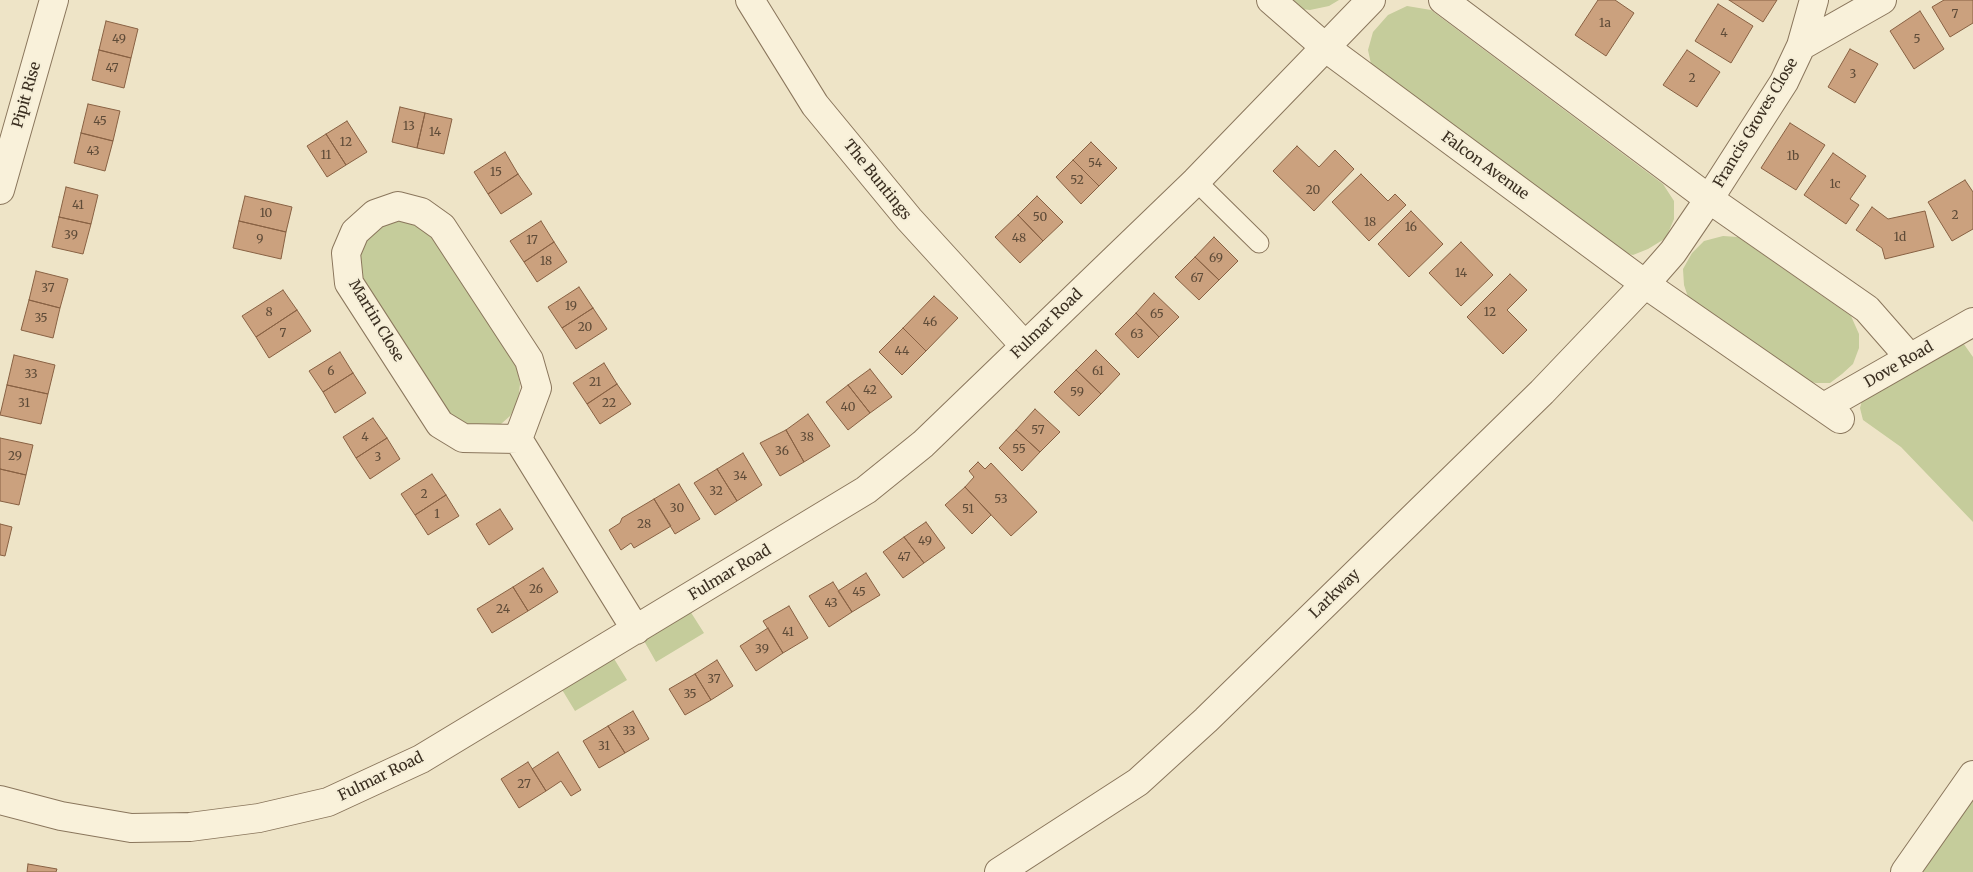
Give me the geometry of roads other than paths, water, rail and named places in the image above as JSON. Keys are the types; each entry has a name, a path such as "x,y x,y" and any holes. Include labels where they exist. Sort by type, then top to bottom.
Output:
{"street":[{"name":"Pipit Rise","path":"0,190 54,0"},
{"name":"The Buntings","path":"750,0 815,105 909,220 1024,345"},
{"name":"Falcon Avenue","path":"1271,0 1326,48 1645,284 1832,413"},
{"path":"1326,48 1371,0"},
{"path":"1443,0 1709,199 1868,309 1910,358"},
{"name":"Francis Groves Close","path":"1709,199 1784,82 1801,46 1814,0"},
{"name":"Francis Groves Close","path":"1801,46 1882,0"},
{"name":"Fulmar Road","path":"0,800 61,816 131,828 190,827 259,818 328,802 420,759 866,490 922,444 1196,181 1326,48"},
{"path":"1645,284 1673,252 1709,199"},
{"name":"Martin Close","path":"398,206 421,212 442,227 529,360 537,388 518,439 463,438 440,424 349,283 346,252 355,232 375,214 398,206"},
{"name":"Larkway","path":"999,872 1138,782 1206,720 1542,392 1645,284"},
{"name":"Dove Road","path":"1832,413 1910,358 1973,322"},
{"path":"518,439 636,630"},
{"path":"1905,872 1973,775"}],"lane":[{"path":"1196,181 1259,243"}]}
